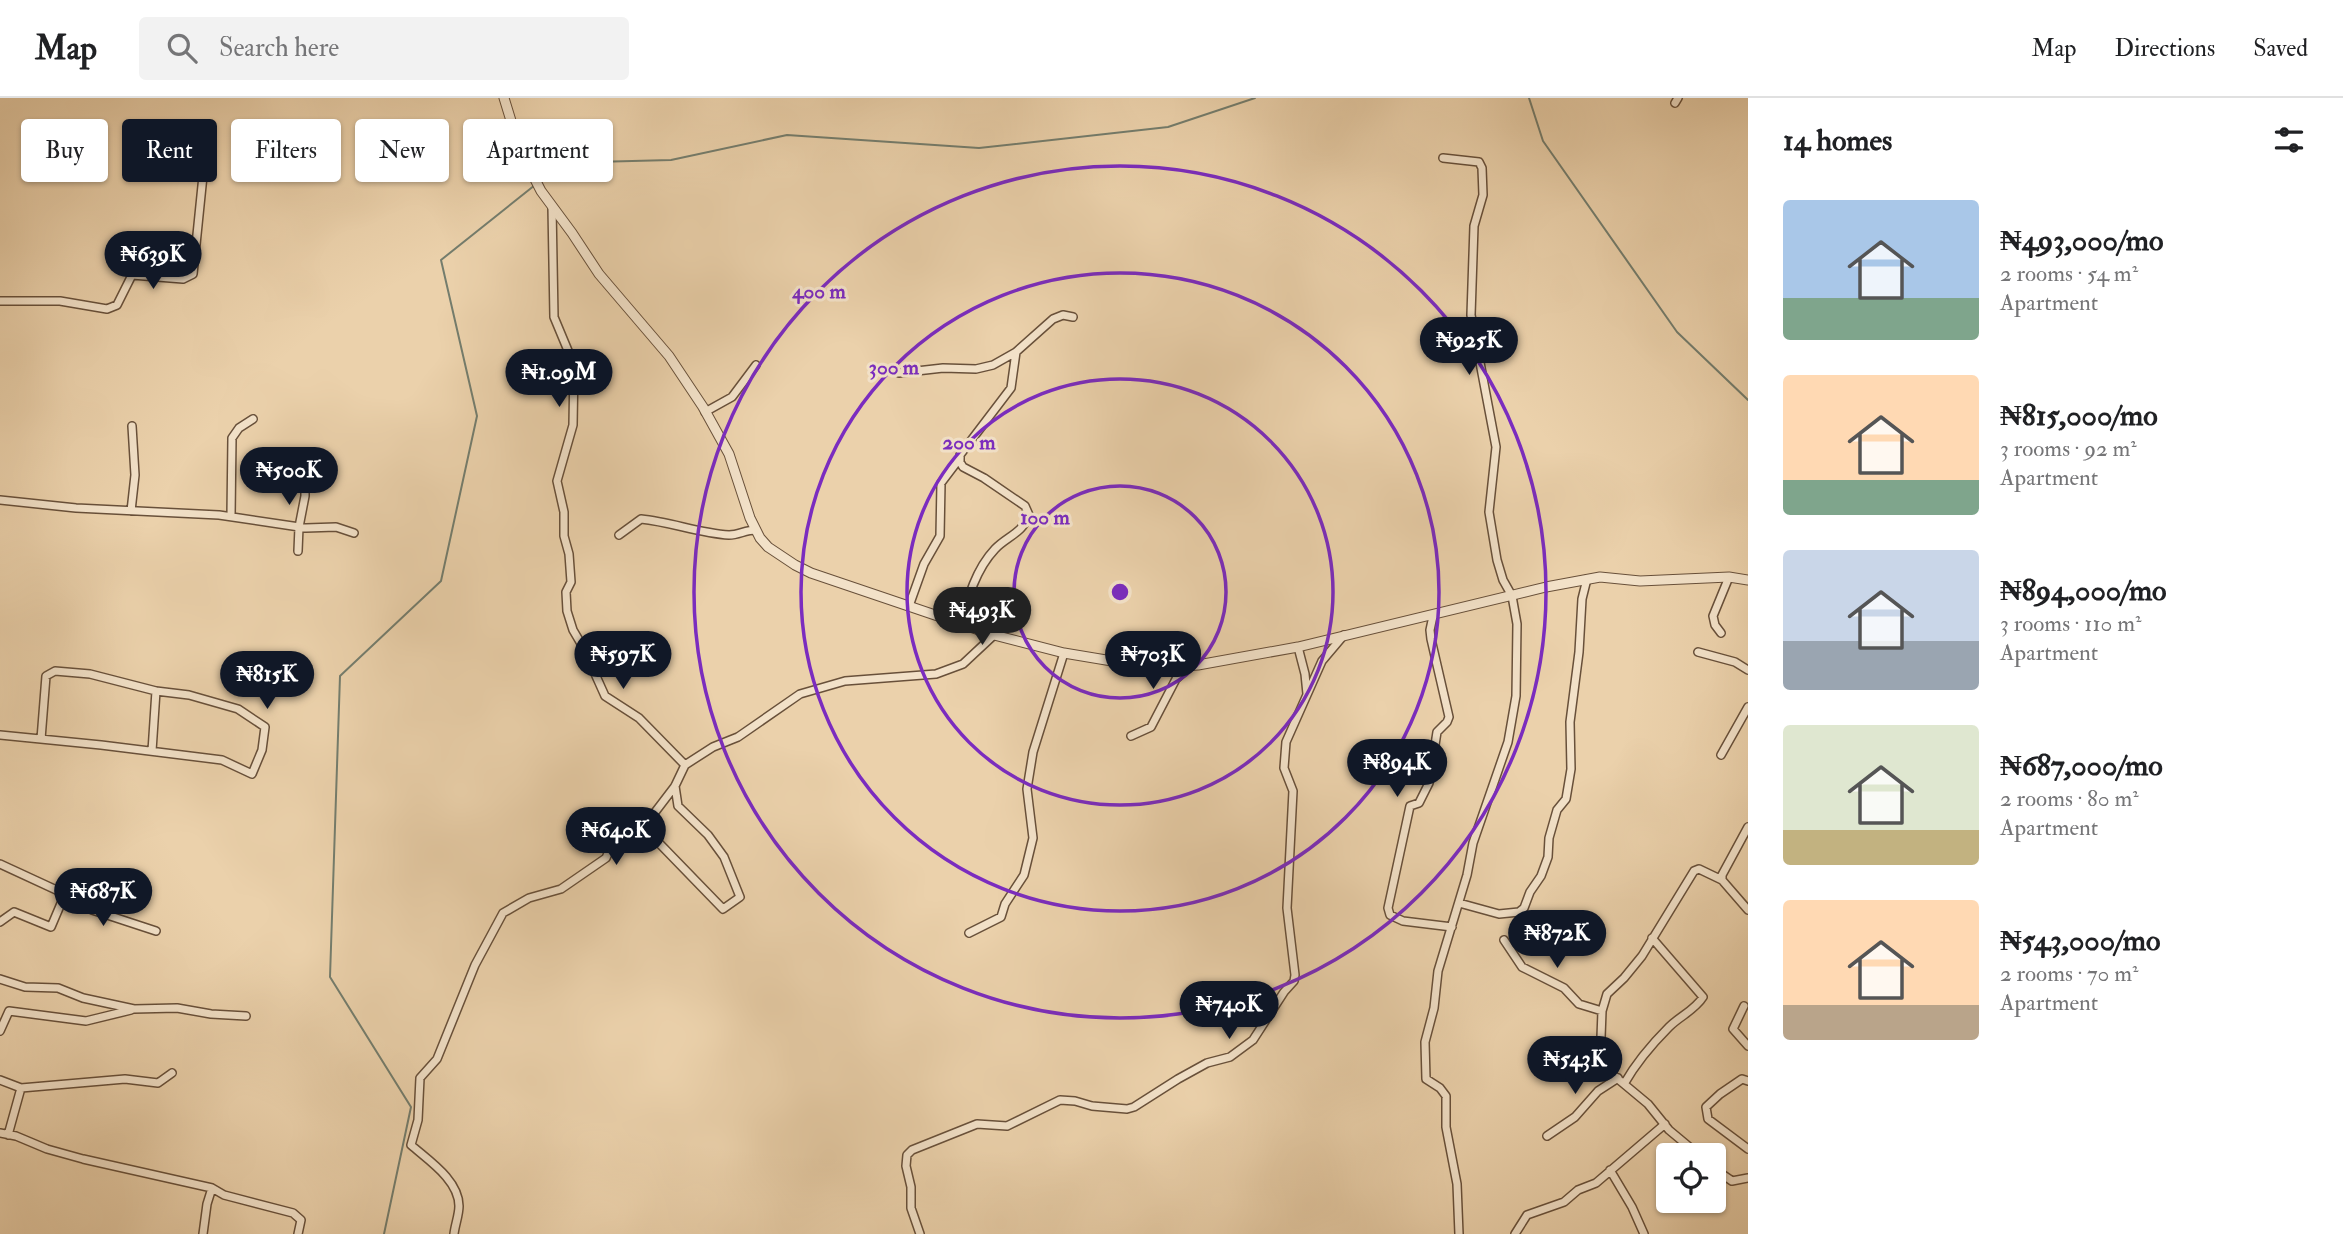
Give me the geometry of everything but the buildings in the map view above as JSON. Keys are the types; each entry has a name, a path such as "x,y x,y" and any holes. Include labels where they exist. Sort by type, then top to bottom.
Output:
{"street":[{"path":"504,98 527,167 599,274 669,356 705,412 729,454 755,530 768,547 795,565 832,580 994,635 1064,653 1154,668 1190,665 1298,647 1587,579 1612,577 1640,582 1728,577 1748,580"},
{"path":"1443,158 1479,162 1482,168 1483,195 1474,226 1471,315 1496,447 1490,523 1503,580 1513,596 1518,634 1514,713 1508,741 1473,843 1471,860 1438,971 1434,1008 1426,1033 1425,1074 1430,1083 1440,1088 1446,1097 1446,1127 1457,1184 1459,1234"},
{"path":"0,301 60,301 107,309 117,305 132,275 183,279 193,274 202,182"},
{"path":"552,206 554,317 574,366 572,425 557,481 564,512 564,537 569,554 571,582 566,592 566,611 605,696 639,718 685,765"},
{"path":"900,373 943,368 976,369 993,365 1016,352 1053,318 1063,314 1073,317"},
{"path":"909,606 924,564 940,536 941,483 1011,388 1016,352"},
{"path":"705,412 732,397 756,365"},
{"path":"231,516 232,438 239,428 253,419"},
{"path":"131,511 135,475 132,426"},
{"path":"960,457 963,467 1025,506 1029,515 1026,523 1009,540 997,546 984,562 964,612 963,624"},
{"path":"298,551 305,496 305,463"},
{"path":"0,500 76,508 231,516 317,529 335,527 354,533"},
{"path":"619,535 641,519 705,533 731,535 755,530"},
{"path":"1721,633 1713,616 1728,577"},
{"path":"1459,903 1499,914 1519,912 1524,908 1530,892 1541,876 1548,857 1549,838 1557,810 1566,799 1570,722 1579,653 1582,599 1587,579"},
{"path":"1433,616 1431,639 1449,717 1437,732 1429,783 1419,803 1410,806 1388,908 1390,915 1403,921 1452,927"},
{"path":"454,1234 459,1204 450,1183 411,1144 418,1120 420,1078 437,1059 475,965 503,913 529,898 561,889 606,858 609,851 646,824 675,786 685,765 713,747 738,737 800,694 845,681 936,674 963,664 994,635"},
{"path":"920,1234 911,1208 911,1187 906,1166 907,1155 912,1150 978,1124 1007,1126 1060,1100 1116,1108 1134,1107 1207,1063 1230,1056 1253,1040 1264,1027 1296,975 1287,908 1293,791 1284,768 1286,742 1322,661 1345,635"},
{"path":"1298,647 1305,674 1307,698"},
{"path":"1698,652 1735,662 1748,670"},
{"path":"969,933 1001,916 1005,904 1024,875 1033,838 1027,789 1033,752 1064,653"},
{"path":"1131,736 1150,727 1176,679 1190,665"},
{"path":"0,735 222,760 252,774 262,750 265,727 238,709 189,695 156,691 90,674 55,671 46,676 41,739"},
{"path":"152,751 156,691"},
{"path":"1721,755 1748,707"},
{"path":"646,824 659,842 723,909 740,897 724,857 708,835 678,806 675,786"},
{"path":"1721,880 1748,827"},
{"path":"0,864 65,894 92,910 156,931"},
{"path":"1686,1143 1648,1104 1600,1064 1602,1012 1608,994 1642,956 1694,871 1699,869 1721,880 1748,910"},
{"path":"0,922 14,912 51,927 65,894"},
{"path":"1547,1136 1575,1117 1598,1091 1621,1081 1669,1027 1703,997 1652,938"},
{"path":"1504,940 1522,967 1564,988 1579,1004 1602,1012"},
{"path":"0,979 25,987 58,988 83,998 134,1009"},
{"path":"1744,1006 1733,1028 1748,1046"},
{"path":"0,1031 9,1011 86,1021 134,1009 177,1008 246,1016"},
{"path":"0,1080 21,1088 124,1079 159,1083 172,1073"},
{"path":"1748,1081 1742,1079 1706,1107 1709,1119 1748,1149"},
{"path":"21,1088 4,1134 83,1159 212,1188 224,1195 293,1213 301,1220 298,1234"},
{"path":"1515,1234 1527,1215 1564,1202 1578,1190 1596,1183 1665,1124"},
{"path":"1610,1170 1644,1234"},
{"path":"1726,1177 1732,1181 1748,1178"},
{"path":"203,1234 212,1188"}],"waterway":[{"path":"613,162 671,160 787,135 979,148 1168,127 1255,98"},
{"path":"1529,98 1543,141 1677,332 1748,400"},
{"path":"384,1234 411,1107 330,977 340,676 441,581 477,416 441,260 535,185"}]}
